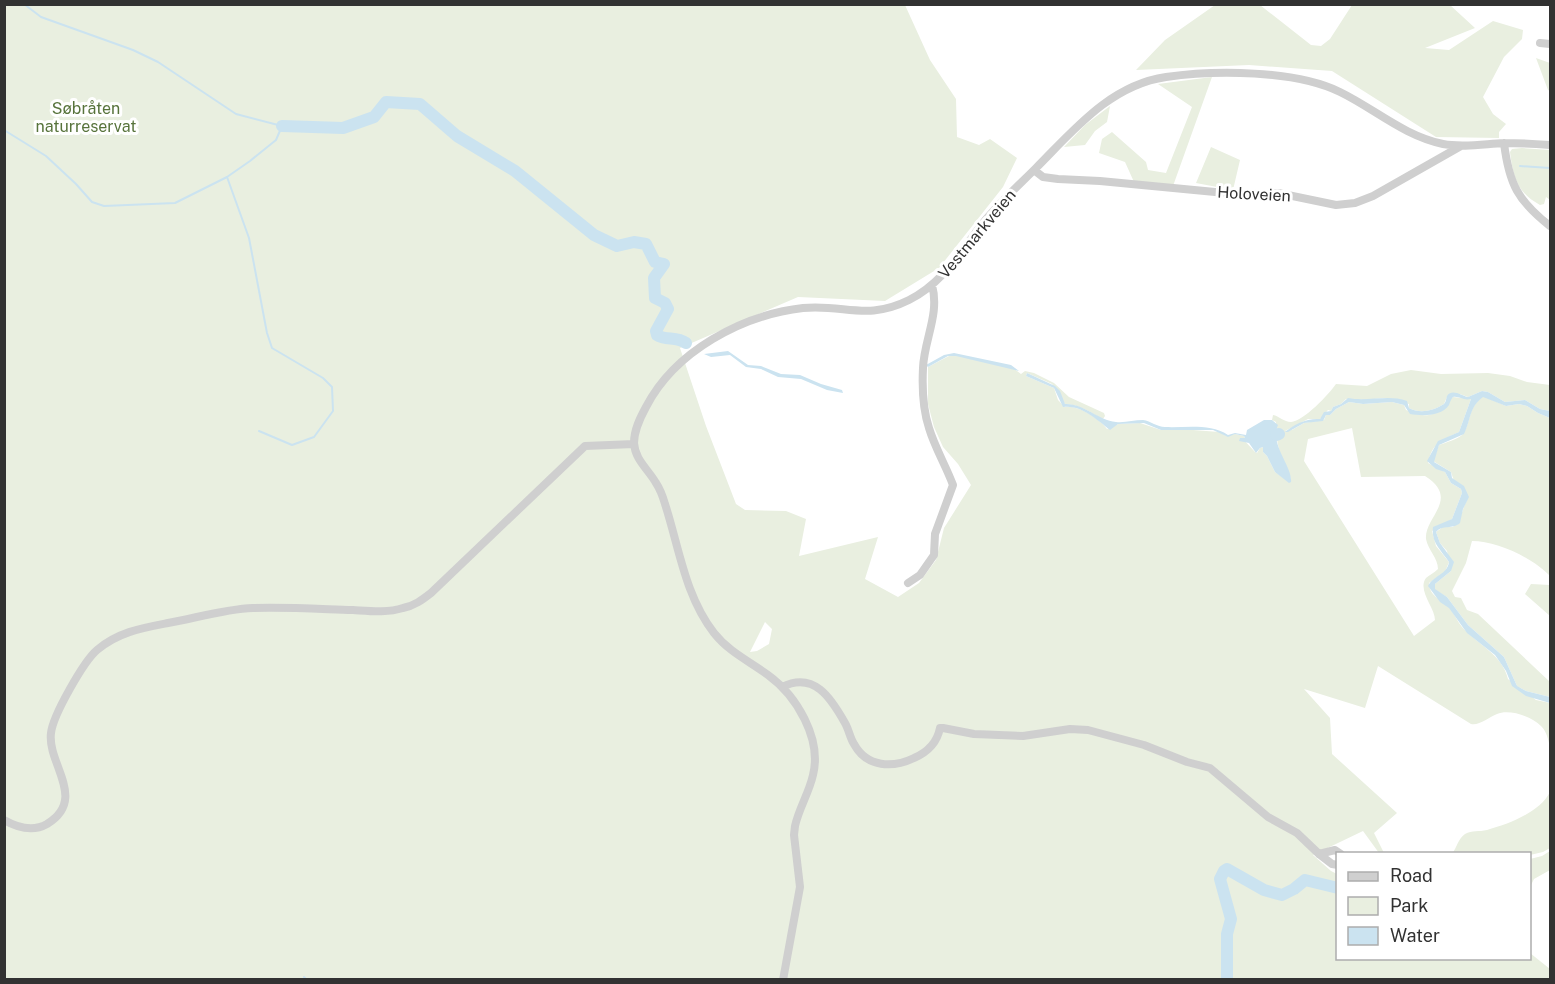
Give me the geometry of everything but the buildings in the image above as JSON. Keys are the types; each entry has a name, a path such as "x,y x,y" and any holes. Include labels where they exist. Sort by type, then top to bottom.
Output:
{"street":[{"path":"1540,43 1551,45"},
{"name":"Vestmarkveien","path":"634,444 640,418 658,387 683,362 718,336 752,321 791,310 817,307 864,311 885,309 905,302 932,285 954,262 995,208 1083,121 1110,99 1138,84 1178,75 1261,74 1311,81 1346,95 1414,135 1443,144 1461,146 1504,143 1551,145"},
{"path":"1504,143 1508,170 1521,198 1531,212 1551,226"},
{"name":"Holoveien","path":"1034,170 1043,177 1058,179 1236,194 1278,193 1336,205 1355,203 1373,196 1461,146"},
{"path":"908,583 920,575 934,555 934,534 953,485 929,429 923,389 925,352 934,314 935,293 932,285"},
{"path":"4,820 14,826 35,828 52,821 60,812 65,797 64,783 52,747 51,733 81,669 96,650 112,639 132,630 238,609 387,611 418,603 585,446 634,444 637,456 661,492 690,586 704,619 730,650 767,674 782,687 812,736 815,756 810,783 795,826 800,887 783,980"},
{"path":"782,687 802,681 815,685 828,698 845,723 860,752 885,766 904,762 923,754 938,737 940,728 974,734 1023,736 1070,729 1088,730 1144,745 1209,768 1268,817 1297,834 1319,854 1336,865"},
{"path":"1319,854 1335,850 1338,852"}],"green space":[{"name":"Søbråten naturreservat","path":"5,5 905,5 930,60 956,99 957,137 979,145 990,139 1017,158 1003,187 939,268 885,301 798,297 680,348 706,426 736,504 745,510 786,511 806,519 799,556 878,537 865,579 898,597 919,583 936,560 944,528 971,485 958,464 943,447 934,427 928,404 928,367 949,356 959,356 1013,368 1021,374 1025,371 1034,373 1054,383 1069,397 1104,413 1103,419 1080,407 1065,404 1052,384 1027,373 1026,376 1054,388 1058,400 1065,407 1076,408 1088,413 1107,429 1118,424 1140,423 1161,430 1180,429 1219,432 1226,436 1235,434 1244,436 1245,438 1242,438 1255,452 1257,453 1263,447 1263,452 1275,472 1291,482 1282,459 1276,422 1272,420 1273,415 1288,422 1303,417 1336,384 1367,386 1391,374 1411,370 1441,374 1488,373 1550,385 1550,411 1540,409 1525,400 1505,402 1482,391 1468,397 1460,394 1447,397 1444,404 1422,411 1409,408 1409,404 1384,398 1346,399 1333,407 1331,411 1328,410 1320,419 1308,419 1285,431 1304,423 1324,420 1326,415 1330,415 1349,402 1363,404 1392,402 1404,405 1406,410 1416,414 1428,415 1433,414 1453,397 1471,399 1459,432 1435,447 1428,463 1445,472 1451,483 1461,489 1462,493 1452,519 1432,531 1436,546 1449,562 1445,572 1429,583 1431,591 1449,607 1462,627 1495,656 1505,670 1508,679 1536,700 1550,703 1550,747 1543,728 1526,716 1508,712 1494,715 1481,723 1471,724 1378,666 1365,708 1304,689 1330,718 1332,754 1397,813 1374,833 1384,852 1378,852 1363,831 1313,855 1336,874 1336,960 1531,960 1531,954 1550,969 1550,979 5,980","holes":["1352,428 1361,477 1425,476 1435,484 1440,492 1441,500 1430,523 1426,539 1438,569 1426,578 1424,583 1425,593 1435,620 1414,636 1304,461 1308,439","765,622 772,629 769,644 750,652"]},
{"path":"1215,5 1260,5 1311,45 1321,46 1330,39 1352,5 1450,5 1475,28 1425,48 1449,50 1493,21 1523,30 1522,39 1504,57 1483,97 1493,114 1506,124 1499,132 1499,138 1436,137 1332,71 1249,65 1136,70 1165,40"},
{"path":"1536,58 1550,63 1550,91 1548,90"},
{"path":"1212,77 1173,186 1134,182 1125,162 1099,153 1102,139 1112,132 1146,162 1148,170 1166,173 1192,107 1158,84"},
{"path":"1110,106 1107,122 1095,131 1085,145 1064,147 1085,125"},
{"path":"1211,147 1240,160 1233,190 1196,183"},
{"path":"1512,149 1550,150 1550,200 1546,197 1544,204 1540,205 1526,195 1515,176 1510,152"},
{"path":"1483,396 1506,406 1519,404 1527,406 1550,418 1550,576 1534,563 1503,547 1472,541 1466,563 1452,591 1455,597 1461,598 1467,610 1478,614 1550,682 1550,697 1526,691 1517,686 1504,657 1468,625 1447,597 1435,590 1435,584 1451,571 1447,551 1440,543 1436,532 1443,527 1453,527 1467,500 1460,484 1454,481 1451,472 1433,461 1439,445 1462,435 1474,406"},
{"path":"1531,584 1550,585 1550,616 1525,594"},
{"path":"1550,792 1550,848 1531,855 1531,852 1453,852 1465,834 1484,831 1514,821 1539,806"},
{"path":"1550,851 1550,870 1534,879 1531,885 1531,859"}],"water":[{"path":"728,351 748,365 761,366 781,374 800,375 842,390 843,393 827,390 801,379 778,377 761,369 746,367 730,355 711,357 704,354"},
{"path":"954,353 1011,365 1019,371 956,356 948,356 928,367 926,365 944,355"},
{"path":"1027,373 1055,386 1060,391 1065,404 1078,406 1109,421 1143,420 1162,427 1206,427 1228,435 1235,433 1246,435 1247,430 1264,420 1272,420 1278,425 1277,440 1289,469 1291,482 1289,483 1275,472 1263,452 1263,447 1256,453 1249,443 1239,441 1240,438 1245,438 1244,436 1235,434 1228,437 1213,430 1161,430 1144,423 1118,424 1110,430 1082,410 1063,407 1054,388 1026,376"},
{"path":"1482,391 1505,402 1525,400 1540,409 1550,411 1550,418 1527,406 1519,404 1506,406 1483,397 1473,409 1464,434 1439,445 1434,462 1451,472 1452,478 1464,486 1469,497 1460,523 1436,532 1440,543 1454,562 1451,571 1435,584 1435,589 1447,597 1468,625 1504,657 1517,686 1526,691 1550,697 1550,703 1526,696 1512,686 1506,671 1495,655 1467,633 1449,608 1440,602 1428,586 1446,570 1449,562 1435,542 1433,527 1452,519 1462,493 1461,489 1451,483 1445,472 1436,469 1427,461 1438,441 1459,432 1471,399 1453,397 1449,405 1441,412 1425,415 1410,414 1404,405 1392,402 1363,404 1349,402 1330,415 1326,415 1323,421 1304,423 1285,432 1301,422 1320,419 1324,412 1331,411 1333,407 1348,398 1400,399 1407,401 1409,408 1422,411 1444,404 1447,396 1452,393 1468,397"}],"waterway":[{"path":"4,130 46,156 92,202 104,206 175,203 227,177 250,161 276,140 282,126 236,114 158,62 133,50 41,17 24,4"},
{"path":"282,126 343,128 374,117 386,102 420,104 457,136 515,171 594,235 617,246 634,242 646,244 655,262 664,264 654,278 655,298 665,303 668,309 656,331 657,335 686,343"},
{"path":"1520,166 1550,168"},
{"path":"227,177 249,238 267,333 272,348 323,378 332,387 333,411 314,437 292,445 259,431"},
{"path":"1227,980 1227,934 1231,919 1220,879 1224,871 1227,869 1264,890 1282,895 1305,880 1336,888"},
{"path":"304,977 307,980"}]}
